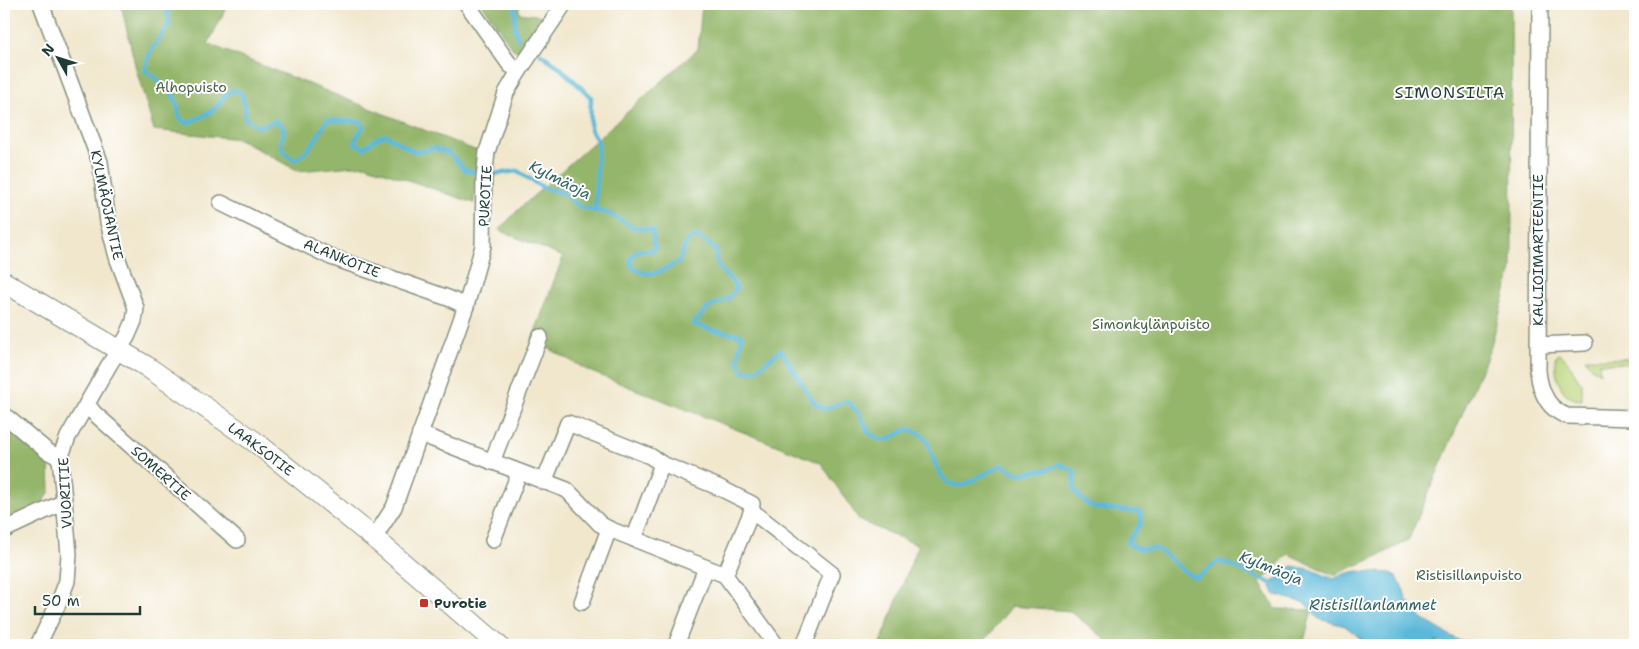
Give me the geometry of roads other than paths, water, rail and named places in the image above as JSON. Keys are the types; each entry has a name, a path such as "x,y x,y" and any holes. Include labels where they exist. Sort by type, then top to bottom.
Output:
{"main road":[{"name":"LAAKSOTIE","path":"4,282 146,366 258,444 374,538 498,645"}],"street":[{"name":"KYLMÄOJANTIE","path":"41,4 100,162 108,222 117,257 136,308 130,330 119,350"},
{"path":"467,4 510,65 519,71"},
{"name":"PUROTIE","path":"374,538 394,507 466,306 483,246 484,180 487,152 506,93 564,4"},
{"name":"KALLIOIMARTEENTIE","path":"1540,4 1538,344 1540,388 1548,404 1560,414 1580,417 1635,418"},
{"name":"ALANKOTIE","path":"221,203 331,257 466,306"},
{"path":"492,462 540,338"},
{"path":"1538,344 1585,343"},
{"name":"VUORITIE","path":"38,645 67,581 69,554 60,458 68,437 119,350"},
{"name":"SOMERTIE","path":"87,404 94,413 237,540"},
{"path":"4,414 47,451 60,458"},
{"path":"544,482 568,423 650,456 662,464 718,487 752,504 751,512 725,575"},
{"path":"420,434 567,490 600,524 609,529 725,575 776,645"},
{"path":"634,539 662,464"},
{"path":"493,540 519,473"},
{"path":"4,530 64,502"},
{"path":"751,512 797,545 832,574 804,645"},
{"path":"582,602 609,529"},
{"path":"676,645 706,568"}],"water":[{"name":"Ristisillanlammet","path":"1292,566 1309,569 1334,579 1357,571 1391,573 1397,577 1406,599 1422,619 1458,640 1473,645 1445,645 1438,641 1428,645 1363,645 1359,637 1345,626 1319,619 1305,603 1275,595 1270,584"}],"waterway":[{"name":"Kylmäoja","path":"166,4 169,24 149,54 145,70 168,88 176,100 180,119 187,123 210,112 225,95 233,90 241,93 245,105 245,118 258,127 275,121 280,123 284,129 283,150 294,160 305,153 327,120 362,122 364,126 357,136 355,143 364,148 377,138 386,135 413,151 424,151 433,148 449,153 465,170 475,172"},
{"path":"515,4 515,30 518,39"},
{"path":"541,54 558,66 591,97 590,128 598,142 595,212"},
{"name":"Kylmäoja","path":"493,174 517,171 542,187 563,193 580,207 607,213 633,227 652,230 655,250 636,251 630,260 633,268 646,273 661,271 679,262 687,241 698,236 716,250 719,268 737,288 729,298 708,308 693,324 716,331 742,335 738,361 744,372 756,370 781,350 814,403 825,409 847,401 859,413 869,433 879,439 889,439 908,429 920,433 925,438 938,470 948,482 955,485 964,485 1002,465 1019,474 1049,469 1060,464 1075,472 1074,490 1086,503 1095,508 1141,512 1141,523 1127,543 1138,549 1158,549 1183,570 1196,578 1220,561 1275,585"}],"place":[{"name":"Purotie","path":"424,603"}],"district":[{"name":"SIMONSILTA","path":"1450,92"}],"park label":[{"name":"Alhopuisto","path":"191,87"},
{"name":"Simonkylänpuisto","path":"1151,324"},
{"name":"Ristisillanpuisto","path":"1469,575"}]}
